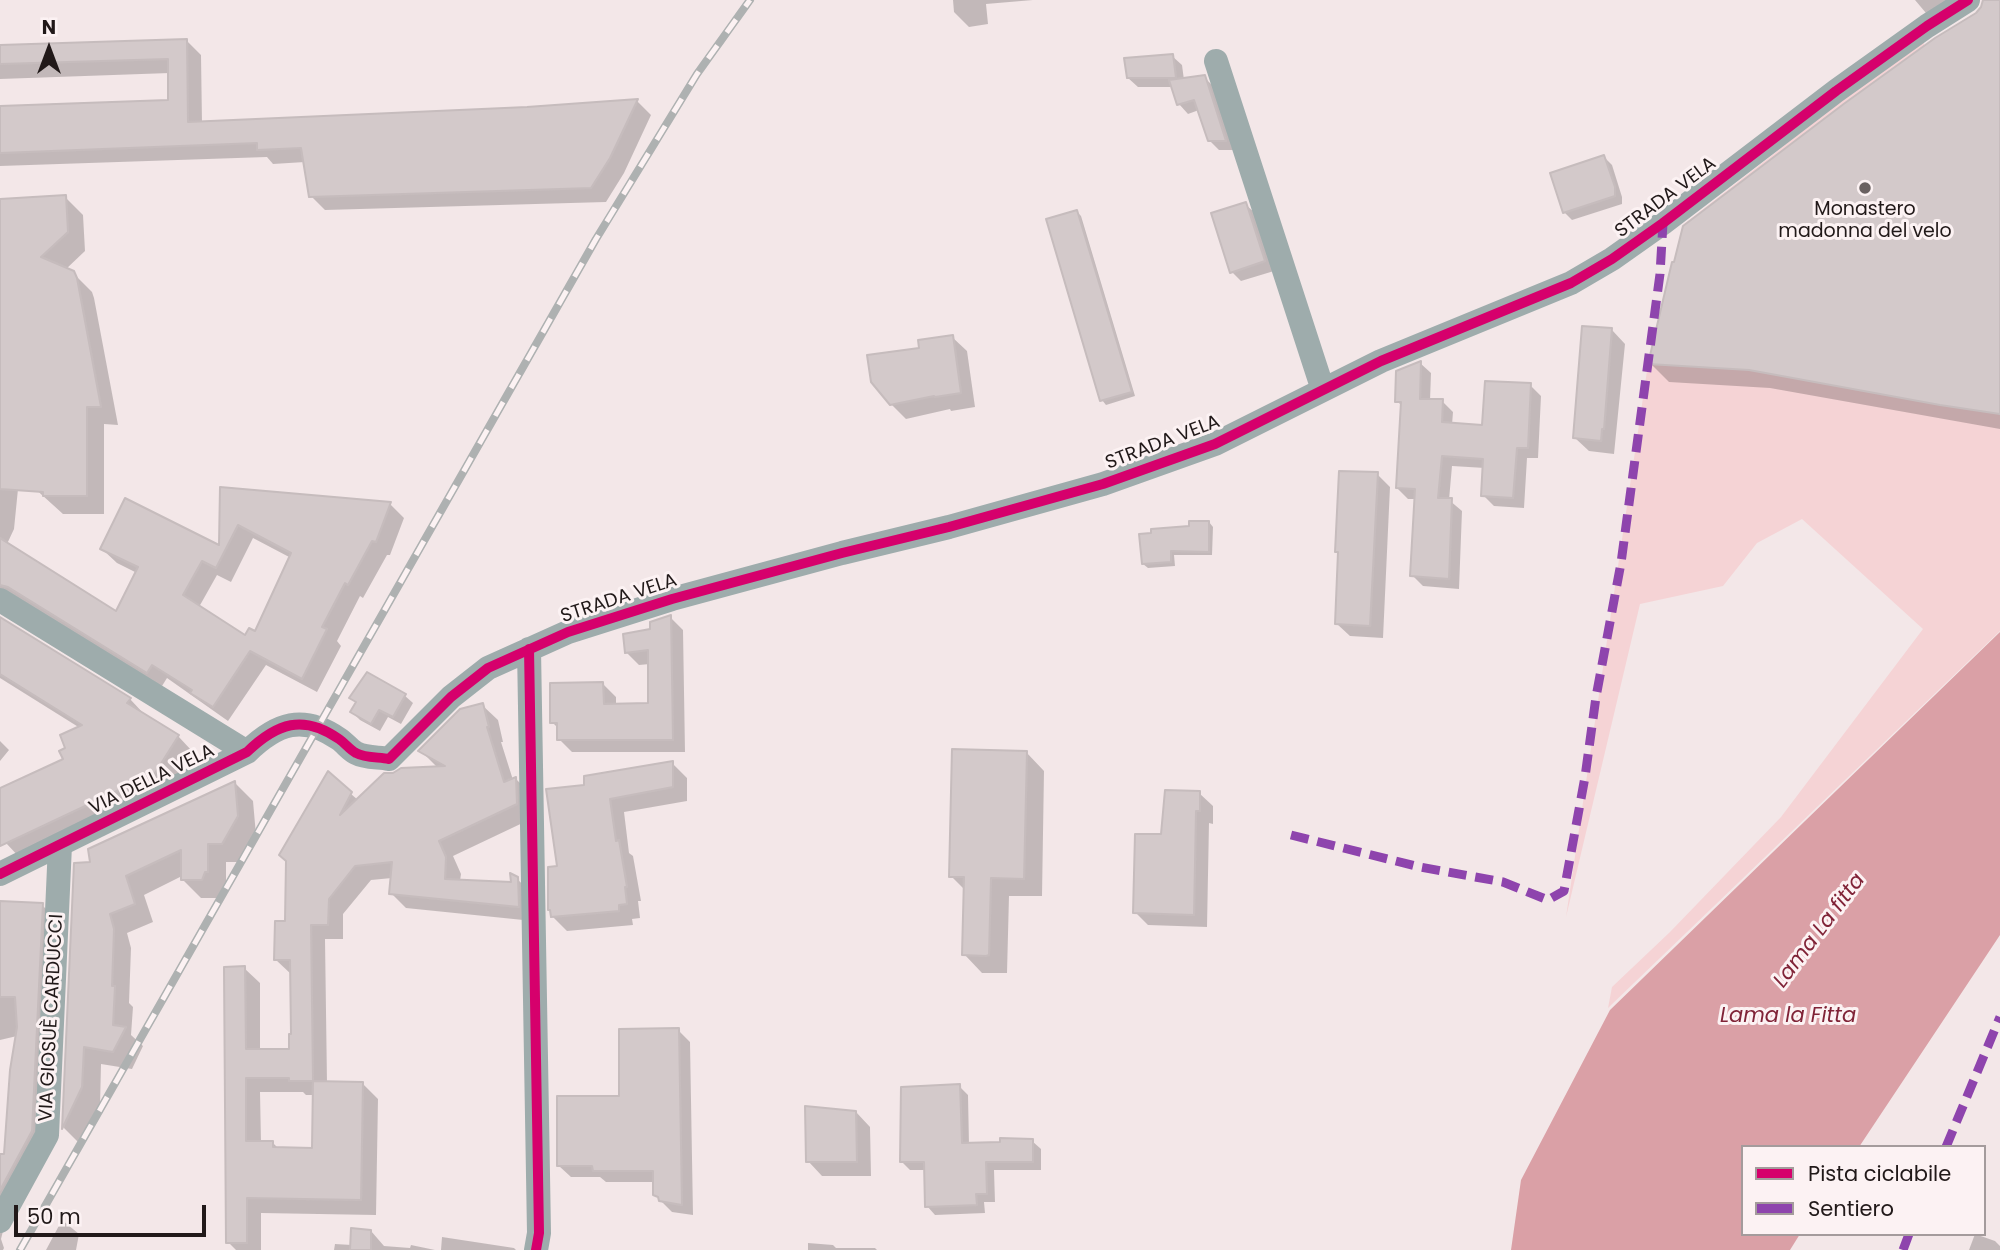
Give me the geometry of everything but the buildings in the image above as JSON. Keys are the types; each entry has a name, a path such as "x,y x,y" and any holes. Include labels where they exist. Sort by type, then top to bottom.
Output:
{"street":[{"name":"STRADA VELA","path":"318,728 339,738 357,754 389,759 451,697 488,668 568,632 673,598 1103,484 1215,444 1381,360 1572,283 1612,259 1836,91 1968,0"},
{"path":"1216,61 1323,390"},
{"path":"0,600 247,752"},
{"path":"529,649 539,1233 536,1250"},
{"name":"VIA DELLA VELA","path":"0,874 247,752 261,738 290,724 318,728"},
{"name":"VIA GIOSUÈ CARDUCCI","path":"0,1221 47,1135 60,845"}],"shaded area":[{"path":"1922,34 2000,414 2000,631 1608,1008 1612,987 1670,932 1781,817 1923,629 1802,519 1757,543 1723,586 1640,604 1566,917 1648,364 1684,224"}],"water":[{"name":"Lama la Fitta","path":"2000,632 2000,935 1860,1145 1741,1145 1741,1236 1799,1236 1790,1250 1511,1250 1521,1180 1610,1010"}],"railway":[{"path":"20,1250 596,239 697,74 750,0"}],"marked path":[{"path":"1291,835 1420,867 1503,882 1548,900 1564,891 1621,563 1660,274 1663,223"},
{"path":"1947,1145 2000,1017"},
{"path":"1903,1250 1908,1236"}],"cycle path":[{"path":"0,874 247,752 269,734 291,725 314,726 339,739 360,755 389,759 451,697 488,668 568,632 672,599 1103,484 1215,444 1381,361 1571,283 1612,259 1836,91 1968,0"},
{"path":"529,649 539,1233 536,1250"}],"place":[{"name":"Monastero madonna del velo","path":"1865,188"}],"water label":[{"name":"Lama La fitta","path":"1820,931"}]}
